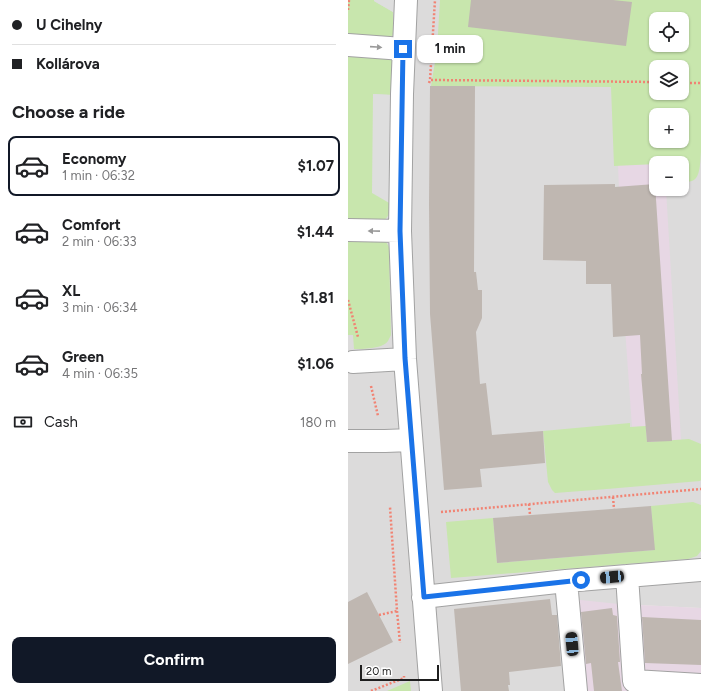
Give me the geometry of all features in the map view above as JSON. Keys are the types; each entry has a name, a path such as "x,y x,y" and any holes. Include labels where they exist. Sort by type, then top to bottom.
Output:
{"street":[{"path":"406,0 403,49 400,231 405,358 431,691"},
{"path":"348,45 403,49"},
{"path":"348,230 400,231"},
{"path":"354,362 405,358"},
{"path":"348,440 411,440"},
{"path":"424,597 566,581 701,570"},
{"path":"627,576 634,681 701,685"},
{"path":"566,581 576,691"}],"path":[{"path":"348,10 349,0"},
{"path":"428,84 430,80 435,0"},
{"path":"430,80 649,82"},
{"path":"689,82 701,83"},
{"path":"417,515 701,489"},
{"path":"613,497 614,509"},
{"path":"529,504 530,515"},
{"path":"442,512 442,519"},
{"path":"397,611 401,648"},
{"path":"371,691 404,678 403,670"}],"shaded area":[{"path":"348,0 701,0 701,608 619,604 569,691 348,691"},
{"path":"394,0 393,12 374,1"},
{"path":"373,94 392,95 391,204 372,193"},
{"path":"649,164 649,196 666,196 681,440 647,442 646,426 632,427 624,314 618,165"},
{"path":"561,598 619,604 701,608 701,691 569,691"}],"green space":[{"path":"348,0 374,0 393,12 393,34 390,40 348,39"},
{"path":"440,0 701,0 701,152 699,173 692,181 689,182 689,156 649,156 649,164 614,166 611,87 431,86 437,50"},
{"path":"348,51 390,58 392,61 392,95 373,94 391,204 389,214 382,222 348,223"},
{"path":"348,235 384,238 389,247 391,335 388,341 381,346 367,349 354,349 353,335 348,335"},
{"path":"630,423 630,427 646,426 647,442 689,439 701,444 701,480 555,493 552,490 548,482 543,431"},
{"path":"693,502 701,505 701,551 697,556 688,559 451,578 446,522 493,518 497,563 654,550 651,506"},
{"path":"410,681 411,691 387,691"}],"building":[{"path":"471,0 613,0 632,2 626,46 468,27"},
{"path":"430,86 475,86 474,272 476,272 478,290 482,290 482,318 476,332 480,384 486,383 492,435 543,431 545,463 480,469 482,487 444,490 430,314"},
{"path":"615,184 615,187 649,184 649,196 656,196 672,441 647,442 641,374 640,335 613,337 611,284 586,284 586,261 543,260 544,185"},
{"path":"651,506 655,550 497,563 493,518"},
{"path":"367,592 393,642 348,664 348,602"},
{"path":"550,599 552,615 557,615 561,666 509,672 509,691 461,691 454,609"},
{"path":"612,608 613,615 617,616 620,662 618,662 622,691 594,691 591,663 586,664 581,612"},
{"path":"642,617 701,620 701,665 645,663"}],"route":[{"path":"403,49 400,231 405,358 424,597 581,580"}]}
